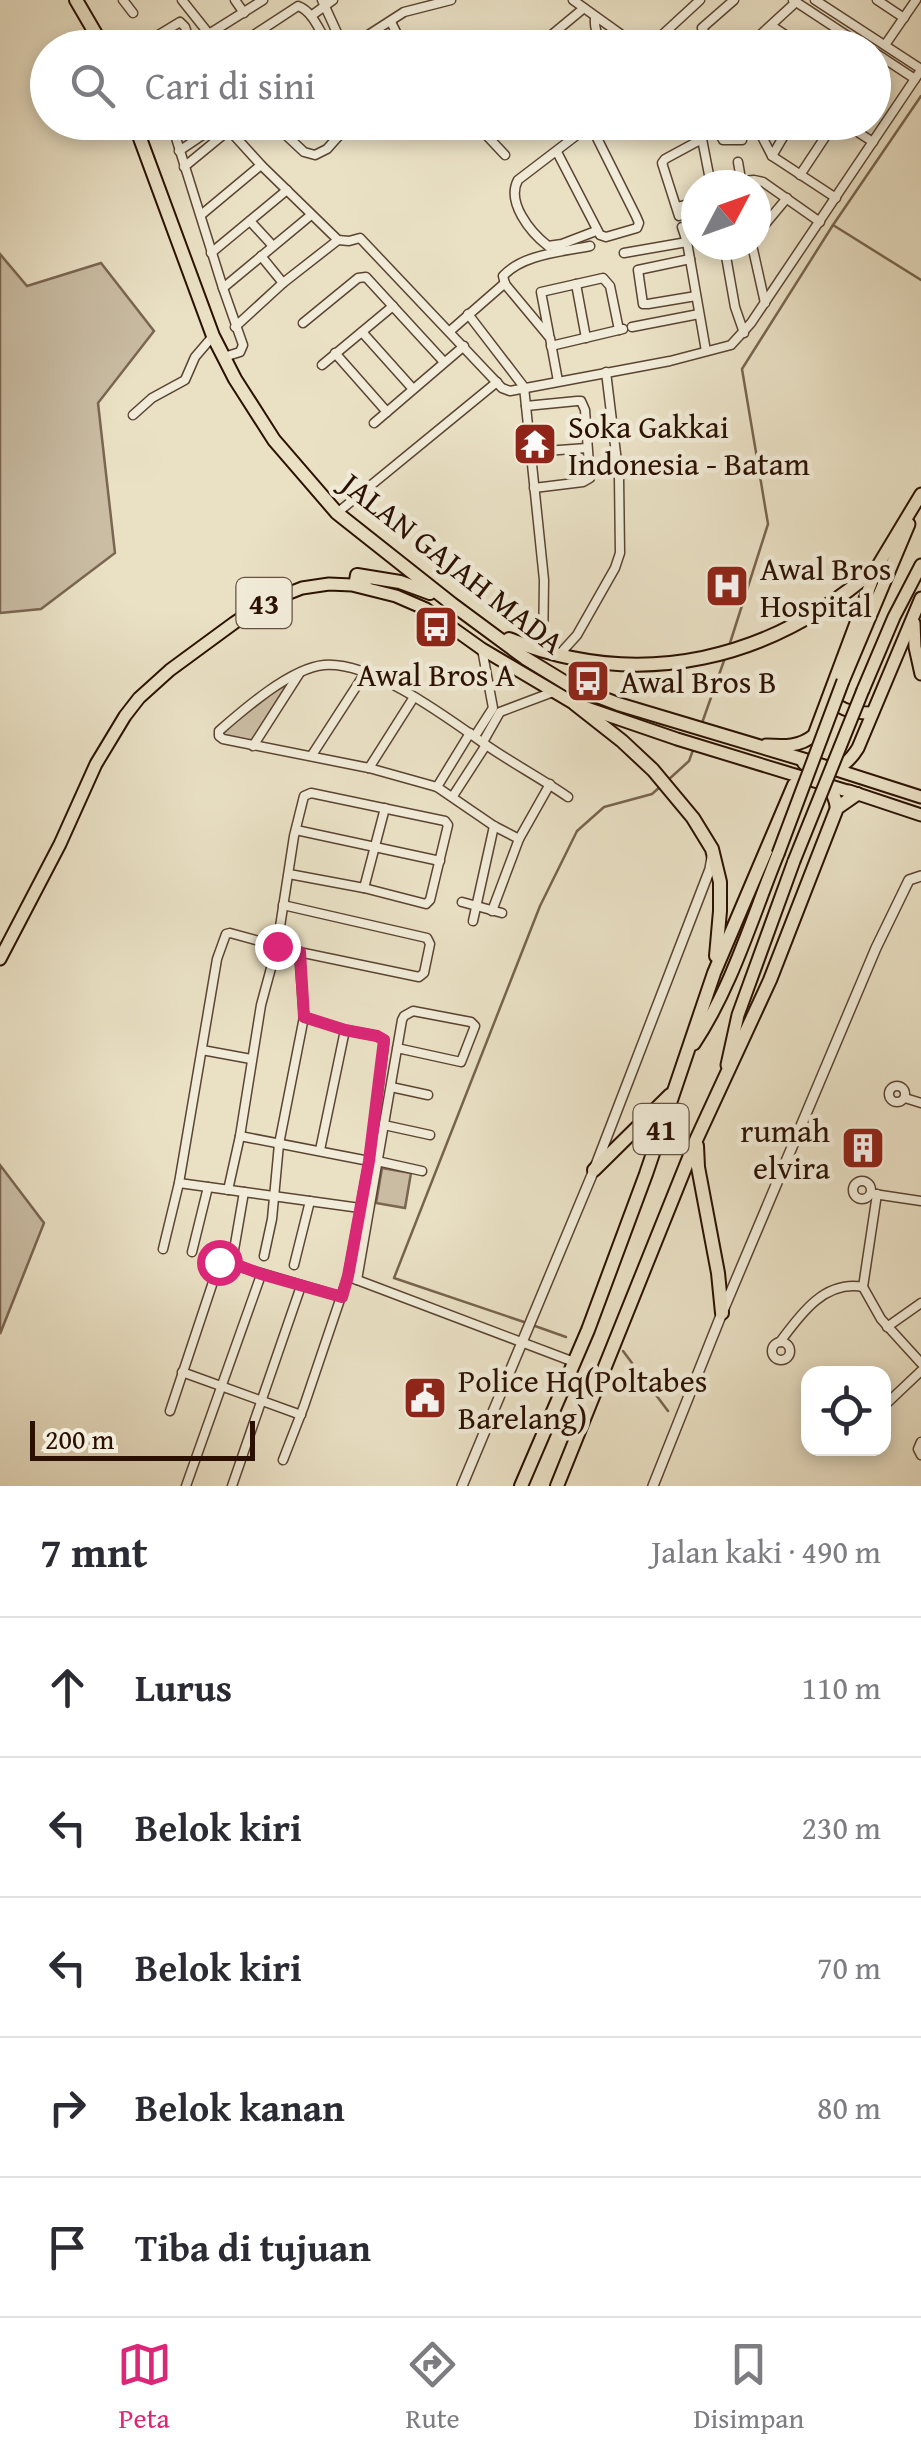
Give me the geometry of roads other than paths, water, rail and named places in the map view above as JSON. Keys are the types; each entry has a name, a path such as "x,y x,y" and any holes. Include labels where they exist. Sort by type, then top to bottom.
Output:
{"highway":[{"path":"76,0 94,30"},
{"name":"JALAN GAJAH MADA","path":"141,140 212,336 261,422 337,513 484,627 556,678 616,711 680,721 757,744 789,755 824,774"},
{"path":"484,627 558,656 639,666 666,665 732,650 823,610 877,567"},
{"path":"364,586 356,581 358,575 400,582 452,604"},
{"path":"575,704 634,751 693,818 712,850 720,882 714,973"},
{"path":"824,774 837,808 856,794"},
{"name":"41","path":"521,1486 574,1362 646,1174 714,973 794,785 824,774"},
{"name":"41","path":"557,1486 697,1138 770,980 837,808"},
{"path":"773,838 783,832 796,832 807,838 818,853"},
{"path":"594,1170 674,1091"},
{"path":"697,1138 698,1167 722,1312"}],"main road":[{"path":"921,494 877,567 809,754 824,774 856,794 921,815"},
{"path":"686,1056 736,960 910,521 910,510"},
{"path":"723,1084 738,1014 794,861 894,617 921,566"},
{"name":"JALAN GAJAH MADA","path":"0,959 96,764 139,698 244,615 276,597 314,586 364,586 426,609 482,649 575,704 616,711 676,739 782,771 824,774"},
{"path":"824,774 850,760 921,598"},
{"path":"914,614 921,674"},
{"path":"830,695 844,709 872,713"},
{"path":"757,744 791,746 814,735"},
{"path":"824,774 921,797"}],"street":[{"path":"122,0 133,13"},
{"path":"182,0 206,30"},
{"path":"235,0 244,13"},
{"path":"216,30 263,0"},
{"path":"311,16 323,3 333,0"},
{"path":"377,30 404,12 451,0"},
{"path":"574,0 615,30"},
{"path":"703,30 734,0"},
{"path":"815,0 862,30"},
{"path":"877,0 904,18"},
{"path":"891,38 916,0"},
{"path":"667,30 697,1"},
{"path":"767,30 795,1 839,30"},
{"path":"323,3 337,30"},
{"path":"261,30 296,6 311,16 320,30"},
{"path":"558,30 584,8"},
{"path":"595,16 595,30"},
{"path":"167,30 180,22 186,30"},
{"path":"391,22 395,30"},
{"path":"772,26 778,30"},
{"path":"891,49 919,73"},
{"path":"891,63 919,73"},
{"path":"891,115 919,73"},
{"path":"176,140 244,348 224,357"},
{"path":"179,151 195,140"},
{"path":"184,167 218,140"},
{"path":"239,140 338,240 360,238 502,388 510,390 731,345 744,333 820,222 873,142 870,140"},
{"path":"291,140 304,152 315,155 322,154 335,140"},
{"path":"490,140 504,155"},
{"path":"571,140 518,180 513,193 516,204 538,238 548,246 596,231"},
{"path":"557,152 600,236 634,230 639,224 597,140"},
{"path":"681,210 678,211 662,163 702,140 709,170"},
{"path":"723,140 742,140"},
{"path":"764,140 772,156 836,198"},
{"path":"772,156 781,140"},
{"path":"800,174 826,140"},
{"path":"738,162 740,170"},
{"path":"201,215 261,164"},
{"path":"771,188 820,222"},
{"path":"211,253 286,190"},
{"path":"771,216 786,198"},
{"path":"222,288 311,214"},
{"path":"250,221 272,246"},
{"path":"235,327 338,240"},
{"path":"624,253 681,243"},
{"path":"550,342 505,284 504,273 532,258 590,246"},
{"path":"634,252 645,324"},
{"path":"260,256 283,283"},
{"path":"638,270 685,260"},
{"path":"690,260 706,352"},
{"path":"727,260 744,333"},
{"path":"755,260 765,303"},
{"path":"303,323 363,276 444,362"},
{"path":"558,381 540,294 544,290 607,280 625,328"},
{"path":"450,331 505,284"},
{"path":"576,284 586,338"},
{"path":"643,304 696,296"},
{"path":"322,365 393,306"},
{"path":"468,314 524,387 544,592 543,651"},
{"path":"550,342 699,314"},
{"path":"362,332 413,389"},
{"path":"133,415 152,398 185,380 212,336"},
{"path":"374,423 464,346"},
{"path":"335,353 387,412"},
{"path":"558,656 577,635 620,553 620,478 606,372"},
{"path":"337,513 497,382"},
{"path":"526,406 581,402 585,410 590,477 587,481 534,488"},
{"path":"531,452 588,448"},
{"path":"482,649 496,710"},
{"path":"519,839 437,787 369,768 221,738 220,731 299,673 324,665 365,672 414,697 568,797"},
{"path":"312,756 365,672"},
{"path":"253,746 299,673"},
{"path":"452,796 496,710 553,692"},
{"path":"369,768 414,697"},
{"path":"437,787 478,739"},
{"path":"462,902 496,912 519,839 550,784"},
{"path":"228,1190 303,799 312,793 447,822 440,862 426,904 289,874"},
{"path":"364,888 385,808"},
{"path":"473,922 494,826"},
{"path":"296,830 440,862"},
{"path":"462,1486 594,1170 710,868 712,850"},
{"path":"652,1486 876,948 909,880 921,876"},
{"path":"164,1248 217,959 226,934 419,977 424,973 430,944 425,937 283,905"},
{"path":"264,1256 304,1017 300,952"},
{"path":"353,1278 360,1208 384,1125 402,1020 409,1011 471,1022 475,1026 462,1062 398,1048"},
{"path":"283,1460 342,1297 353,1278 373,1161 384,1040 304,1017"},
{"path":"320,1150 345,1030"},
{"path":"202,1050 251,1059"},
{"path":"391,1088 428,1095"},
{"path":"905,1098 921,1103"},
{"path":"384,1125 430,1135"},
{"path":"240,1136 422,1170"},
{"path":"178,1183 360,1208"},
{"path":"192,1252 208,1187"},
{"path":"234,1250 244,1192"},
{"path":"891,1399 921,1367 887,1327 863,1287 873,1194 921,1201"},
{"path":"294,1265 310,1201"},
{"path":"170,1411 220,1261 342,1297"},
{"path":"186,1486 261,1274"},
{"path":"353,1278 574,1362"},
{"path":"232,1486 301,1286"},
{"path":"780,1342 819,1298 847,1286 863,1287"},
{"path":"887,1327 921,1303"},
{"path":"182,1372 301,1415"},
{"path":"921,1442 921,1455"}],"waterway":[{"path":"891,140 921,96"},
{"path":"730,643 768,524 742,369 891,140"},
{"path":"833,225 921,280"},
{"path":"702,723 726,655"},
{"path":"667,781 689,761 693,750"},
{"path":"527,1323 394,1278 540,906 577,831 604,807 652,794 661,786"},
{"path":"535,1326 566,1337"},
{"path":"623,1351 668,1411"}],"place":[{"name":"Soka Gakkai Indonesia - Batam","path":"535,444"},
{"name":"Awal Bros Hospital","path":"727,586"},
{"name":"Awal Bros A","path":"436,627"},
{"name":"Awal Bros B","path":"588,681"},
{"name":"rumah elvira","path":"863,1148"},
{"name":"Police Hq(Poltabes Barelang)","path":"425,1398"}]}
